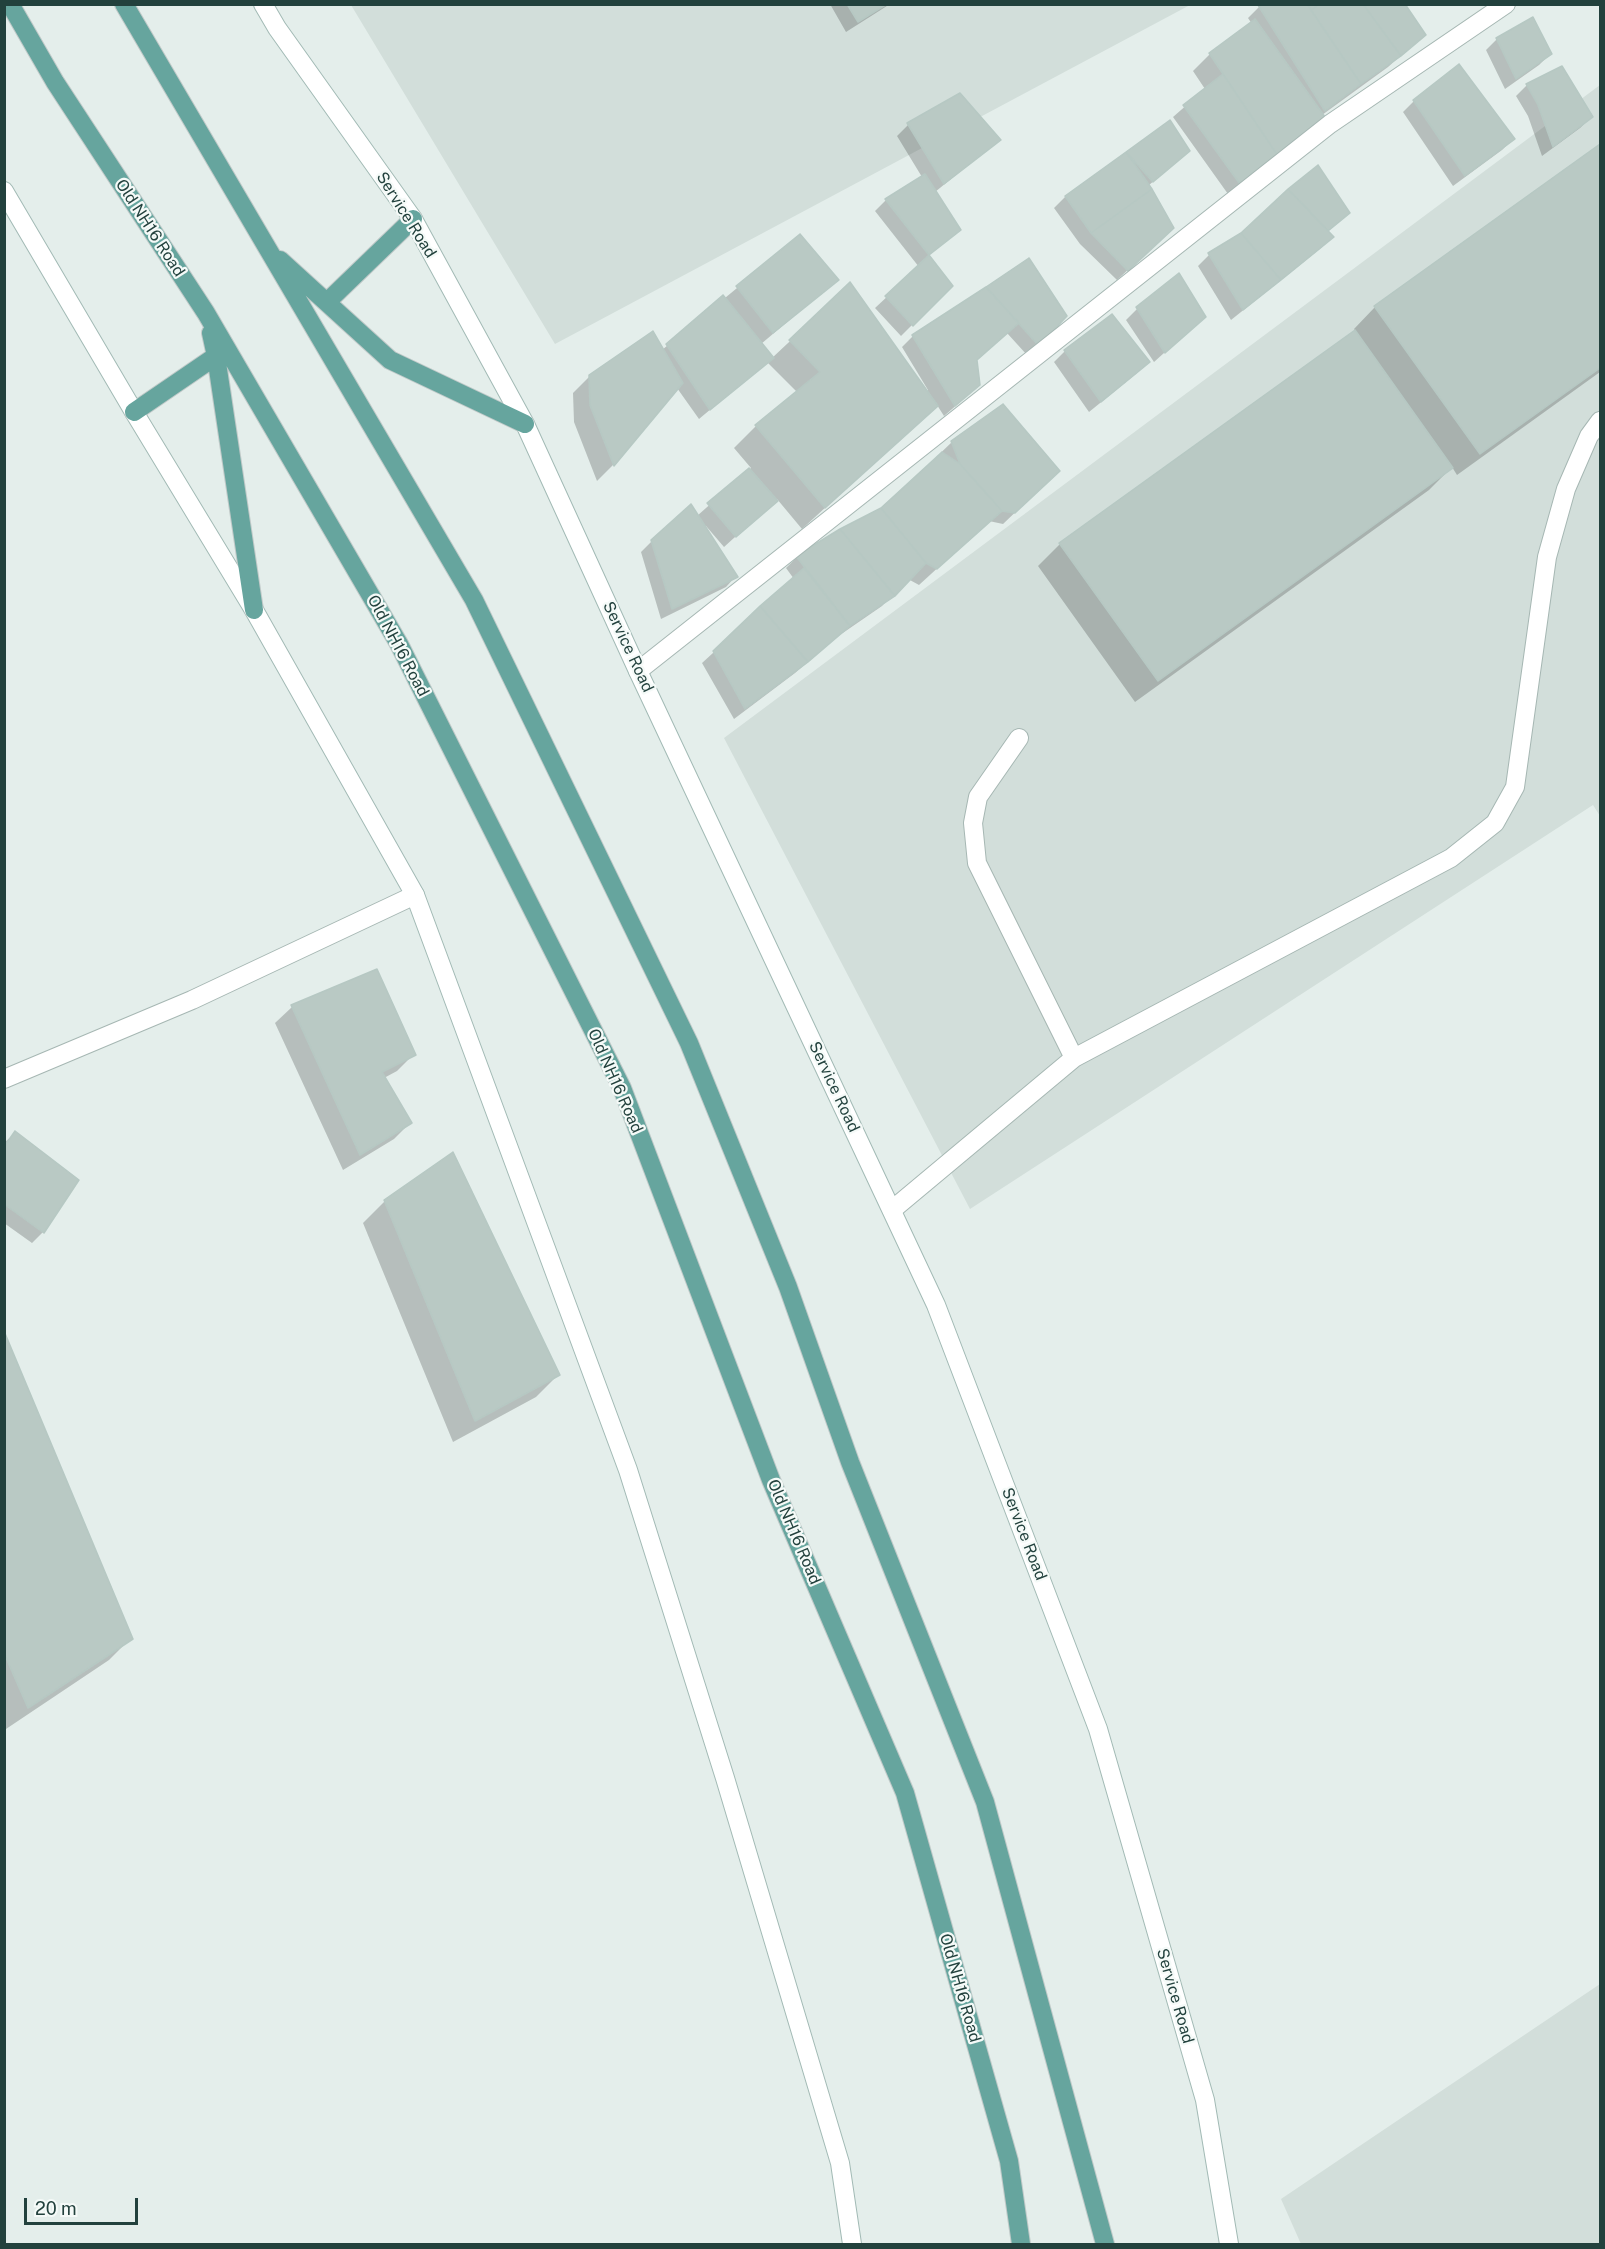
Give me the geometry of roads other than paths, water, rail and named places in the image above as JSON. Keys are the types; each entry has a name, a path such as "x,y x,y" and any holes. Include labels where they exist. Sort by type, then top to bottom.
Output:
{"main road":[{"name":"Old NH16 Road","path":"10,4 55,82 206,313 399,644 622,1088 771,1480 905,1793 1009,2161 1021,2244"},
{"path":"124,4 474,600 689,1043 788,1287 850,1462 985,1802 1105,2244"},
{"path":"327,302 413,219"},
{"path":"266,246 390,360 525,424"},
{"path":"206,313 216,356 254,610"},
{"path":"134,412 216,356"}],"street":[{"name":"Service Road","path":"263,4 277,28 413,219 525,424 638,671 936,1305 1098,1730 1205,2100 1228,2244"},
{"path":"638,671 1330,124 1506,4"},
{"path":"4,191 254,610 415,895 628,1470 725,1778 840,2163 852,2244"},
{"path":"891,1210 1074,1058 1451,858 1495,823 1515,787 1547,557 1566,489 1589,435 1600,421"},
{"path":"1019,738 978,797 973,823 977,863 1074,1058"},
{"path":"4,1079 192,1000 415,895"}]}
